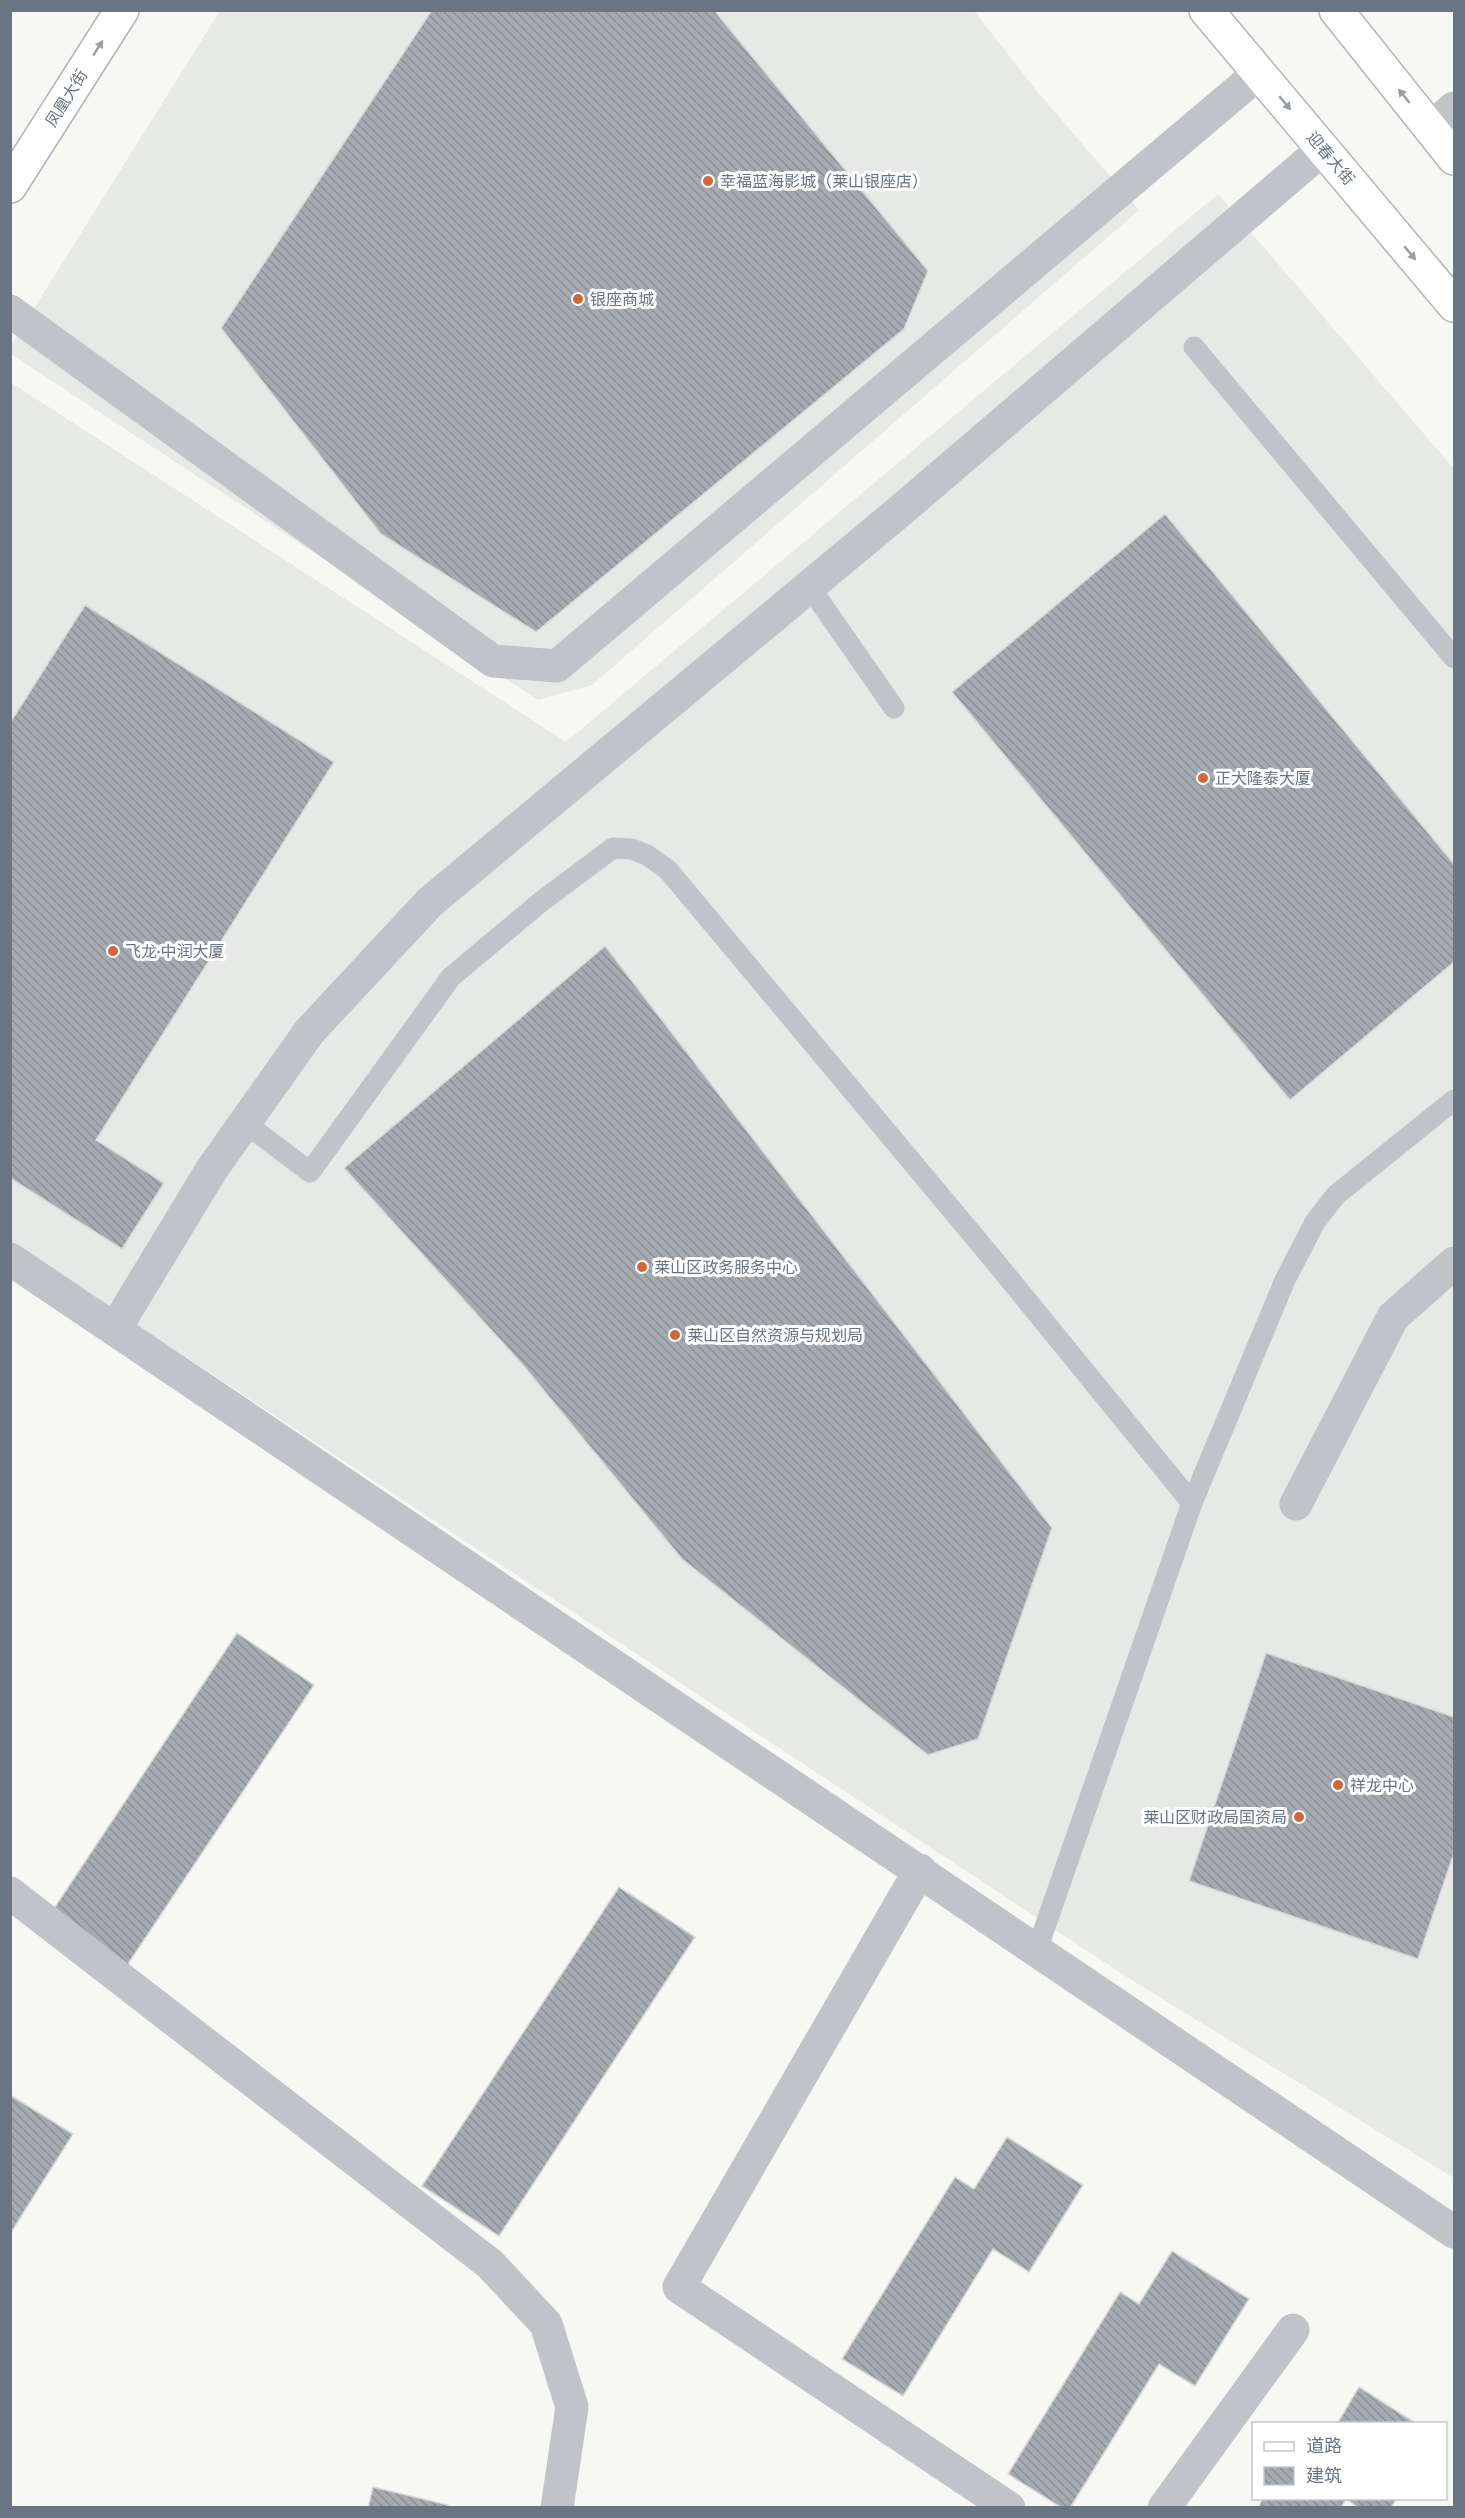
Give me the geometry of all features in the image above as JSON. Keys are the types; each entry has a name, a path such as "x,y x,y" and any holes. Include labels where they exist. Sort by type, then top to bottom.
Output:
{"main road":[{"name":"凤凰大街","path":"10,186 122,10"},
{"name":"迎春大街","path":"1206,10 1455,305"},
{"path":"1336,10 1455,158"}],"street":[{"path":"10,311 494,661 557,666 1259,73"},
{"path":"1430,129 1455,108"},
{"path":"115,1329 212,1168 309,1032 430,902 809,586 1323,149"},
{"path":"10,1259 1455,2232"},
{"path":"1296,1504 1393,1317 1455,1263"},
{"path":"920,1870 679,2287 1009,2508"},
{"path":"10,1893 489,2264 546,2324 572,2407 557,2508"},
{"path":"1164,2508 1293,2330"}],"lane":[{"path":"1194,347 1455,658"},
{"path":"809,586 894,708"},
{"path":"245,1123 310,1172 451,977 542,901 613,848 632,849 647,855 668,870 676,879 993,1259 1192,1503"},
{"path":"1037,1950 1192,1503 1286,1280 1315,1222 1335,1195 1455,1100"}],"shaded area":[{"path":"220,11 974,11 1036,90 1139,210 592,685 538,700 11,354 10,347"},
{"path":"1218,194 1454,469 1454,2178 1130,1979 11,1242 10,382 566,742"}],"building":[{"name":"银座商城","path":"432,10 714,10 928,271 904,329 536,632 381,534 221,328"},
{"name":"正大隆泰大厦","path":"1165,514 1454,864 1454,962 1290,1100 952,692"},
{"name":"飞龙·中润大厦","path":"85,605 334,762 96,1140 164,1183 122,1249 10,1178 10,723"},
{"name":"莱山区政务服务中心","path":"605,946 1052,1528 978,1739 928,1755 682,1559 523,1365 344,1168"},
{"path":"237,1633 314,1685 116,1982 39,1931"},
{"name":"祥龙中心","path":"1266,1653 1454,1717 1454,1853 1418,1959 1189,1881"},
{"path":"619,1887 695,1937 499,2236 422,2186"},
{"path":"10,2095 73,2134 10,2234"},
{"path":"1007,2137 1083,2185 1029,2272 993,2249 903,2396 842,2359 955,2177 974,2189"},
{"path":"1172,2251 1249,2299 1195,2386 1159,2364 1070,2508 1062,2508 1008,2474 1120,2292 1139,2304"},
{"path":"1359,2387 1414,2422 1338,2422"},
{"path":"373,2487 448,2505 447,2508 368,2508"},
{"path":"1262,2500 1345,2500 1341,2508 1258,2508"},
{"path":"1347,2500 1396,2500 1391,2508 1359,2508"}],"place":[{"name":"幸福蓝海影城（莱山银座店）","path":"708,181"},
{"name":"银座商城","path":"578,299"},
{"name":"正大隆泰大厦","path":"1203,778"},
{"name":"飞龙·中润大厦","path":"113,951"},
{"name":"莱山区政务服务中心","path":"642,1267"},
{"name":"莱山区自然资源与规划局","path":"675,1335"},
{"name":"祥龙中心","path":"1338,1785"},
{"name":"莱山区财政局国资局","path":"1299,1817"}]}
